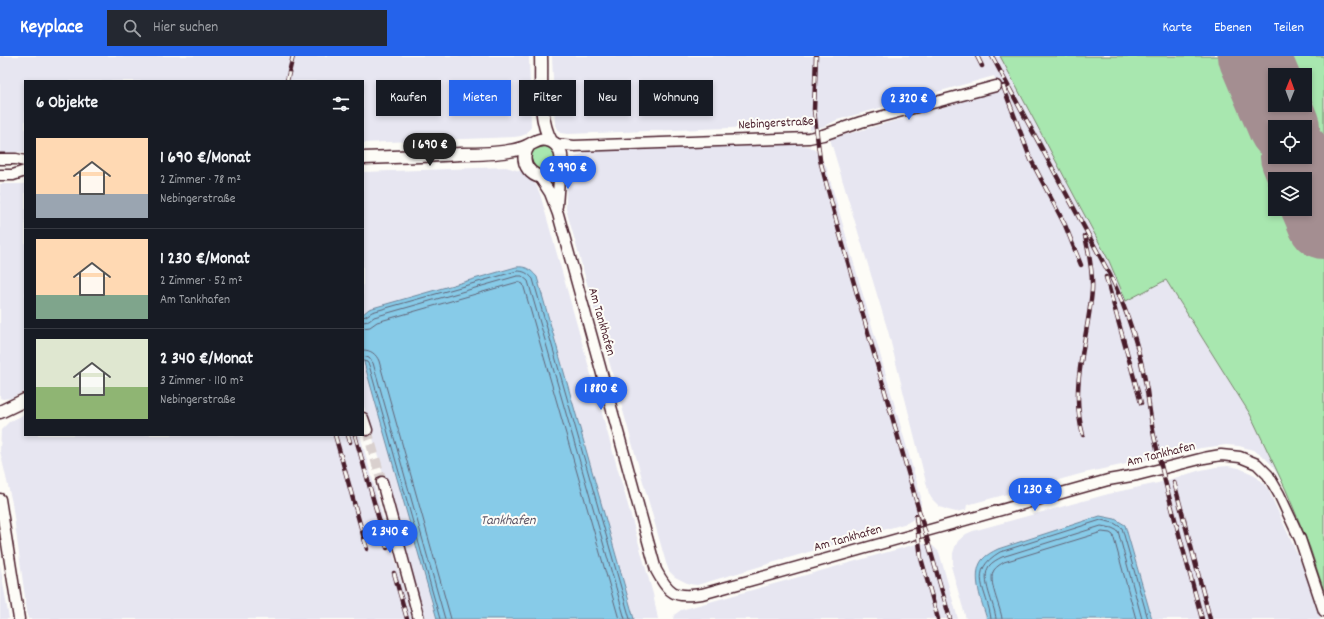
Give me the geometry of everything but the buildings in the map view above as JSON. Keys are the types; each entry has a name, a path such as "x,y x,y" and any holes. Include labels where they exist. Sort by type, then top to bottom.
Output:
{"street":[{"path":"541,56 543,117 546,131 560,151 561,163"},
{"name":"Nebingerstraße","path":"553,143 574,146 809,138 823,135 861,122 996,86"},
{"path":"526,165 525,155 540,133 543,117"},
{"path":"364,158 497,153 511,151 545,140 553,143"},
{"path":"497,153 515,159 526,165 532,174 539,176 550,176 556,172 567,150 574,146"},
{"path":"0,159 24,161"},
{"name":"Am Tankhafen","path":"558,214 557,191 561,163"},
{"path":"0,175 13,175 24,170"},
{"name":"Am Tankhafen","path":"539,176 550,192 558,214 656,570 663,582 672,592 686,596 702,594 1108,480 1204,458 1228,455 1252,461 1262,468 1279,494 1300,539 1324,611"},
{"path":"0,412 24,400"},
{"path":"364,421 367,430"},
{"path":"382,482 419,619"},
{"path":"0,500 19,619"}],"shaded area":[{"path":"0,56 529,56 530,80 519,80 519,116 531,116 531,127 526,134 521,136 364,143 364,80 24,80 24,152 0,153"},
{"path":"552,56 1000,56 1109,261 1126,300 1166,280 1250,413 1286,490 1272,465 1264,457 1253,450 1239,446 1226,445 1201,448 1084,473 967,505 966,510 956,512 940,507 932,499 929,494 888,331 830,139 1000,91 994,76 837,120 825,126 810,130 810,125 568,134 560,133 555,125 555,116 576,116 576,80 553,80"},
{"path":"770,144 809,146 816,151 826,166 921,497 920,511 915,518 907,523 697,585 689,584 675,577 669,571 666,563 566,209 566,183 568,169 572,160 579,155 591,151"},
{"path":"506,167 523,172 536,185 540,194 653,594 658,619 634,619 537,277 531,271 523,267 516,267 369,309 364,313 364,172"},
{"path":"0,184 24,184 24,392 11,398 0,398"},
{"path":"364,363 437,619 424,619 364,407"},
{"path":"24,414 24,436 360,436 412,619 28,619 12,503 0,451 1,430 9,422"},
{"path":"1228,466 1239,468 1255,475 1268,489 1302,565 1321,619 1152,619 1125,525 1101,516 998,549 988,555 978,581 979,592 987,619 966,619 951,566 953,566 953,553 955,547 958,541 966,534 1112,493 1158,483 1201,470"},
{"path":"920,543 933,546 939,552 958,619 673,619 674,615 681,610"},
{"path":"0,564 3,583 9,619 0,619"}],"green space":[{"path":"1000,56 1324,56 1324,591 1310,548 1286,490 1250,414 1166,280 1126,301 1109,261"},
{"path":"543,145 552,149 556,158 552,167 543,171 534,167 530,158 534,149"}],"water":[{"name":"Tankhafen","path":"516,267 528,269 537,277 634,619 437,619 364,363 364,313 369,309"},
{"path":"1100,516 1115,519 1125,525 1152,619 987,619 977,581 979,566 985,557 998,549"}],"runway":[{"path":"1254,56 1281,120"},
{"path":"1299,164 1324,223"}],"tunnel":[{"path":"367,430 382,482"}],"railway":[{"path":"287,80 293,56"},
{"path":"816,56 814,110 820,160 950,619"},
{"path":"977,56 982,66"},
{"path":"992,56 1110,275 1128,317 1144,376 1159,459 1202,619"},
{"path":"1003,86 1031,160 1065,225 1081,265"},
{"path":"1083,435 1079,416 1079,380 1092,290 1092,277 1085,236"},
{"path":"1106,277 1141,403"},
{"path":"335,436 367,549"},
{"path":"348,436 350,442"},
{"path":"355,436 387,548"},
{"path":"1174,482 1210,619"},
{"path":"916,516 921,558 938,619"},
{"path":"394,573 407,619"}]}
